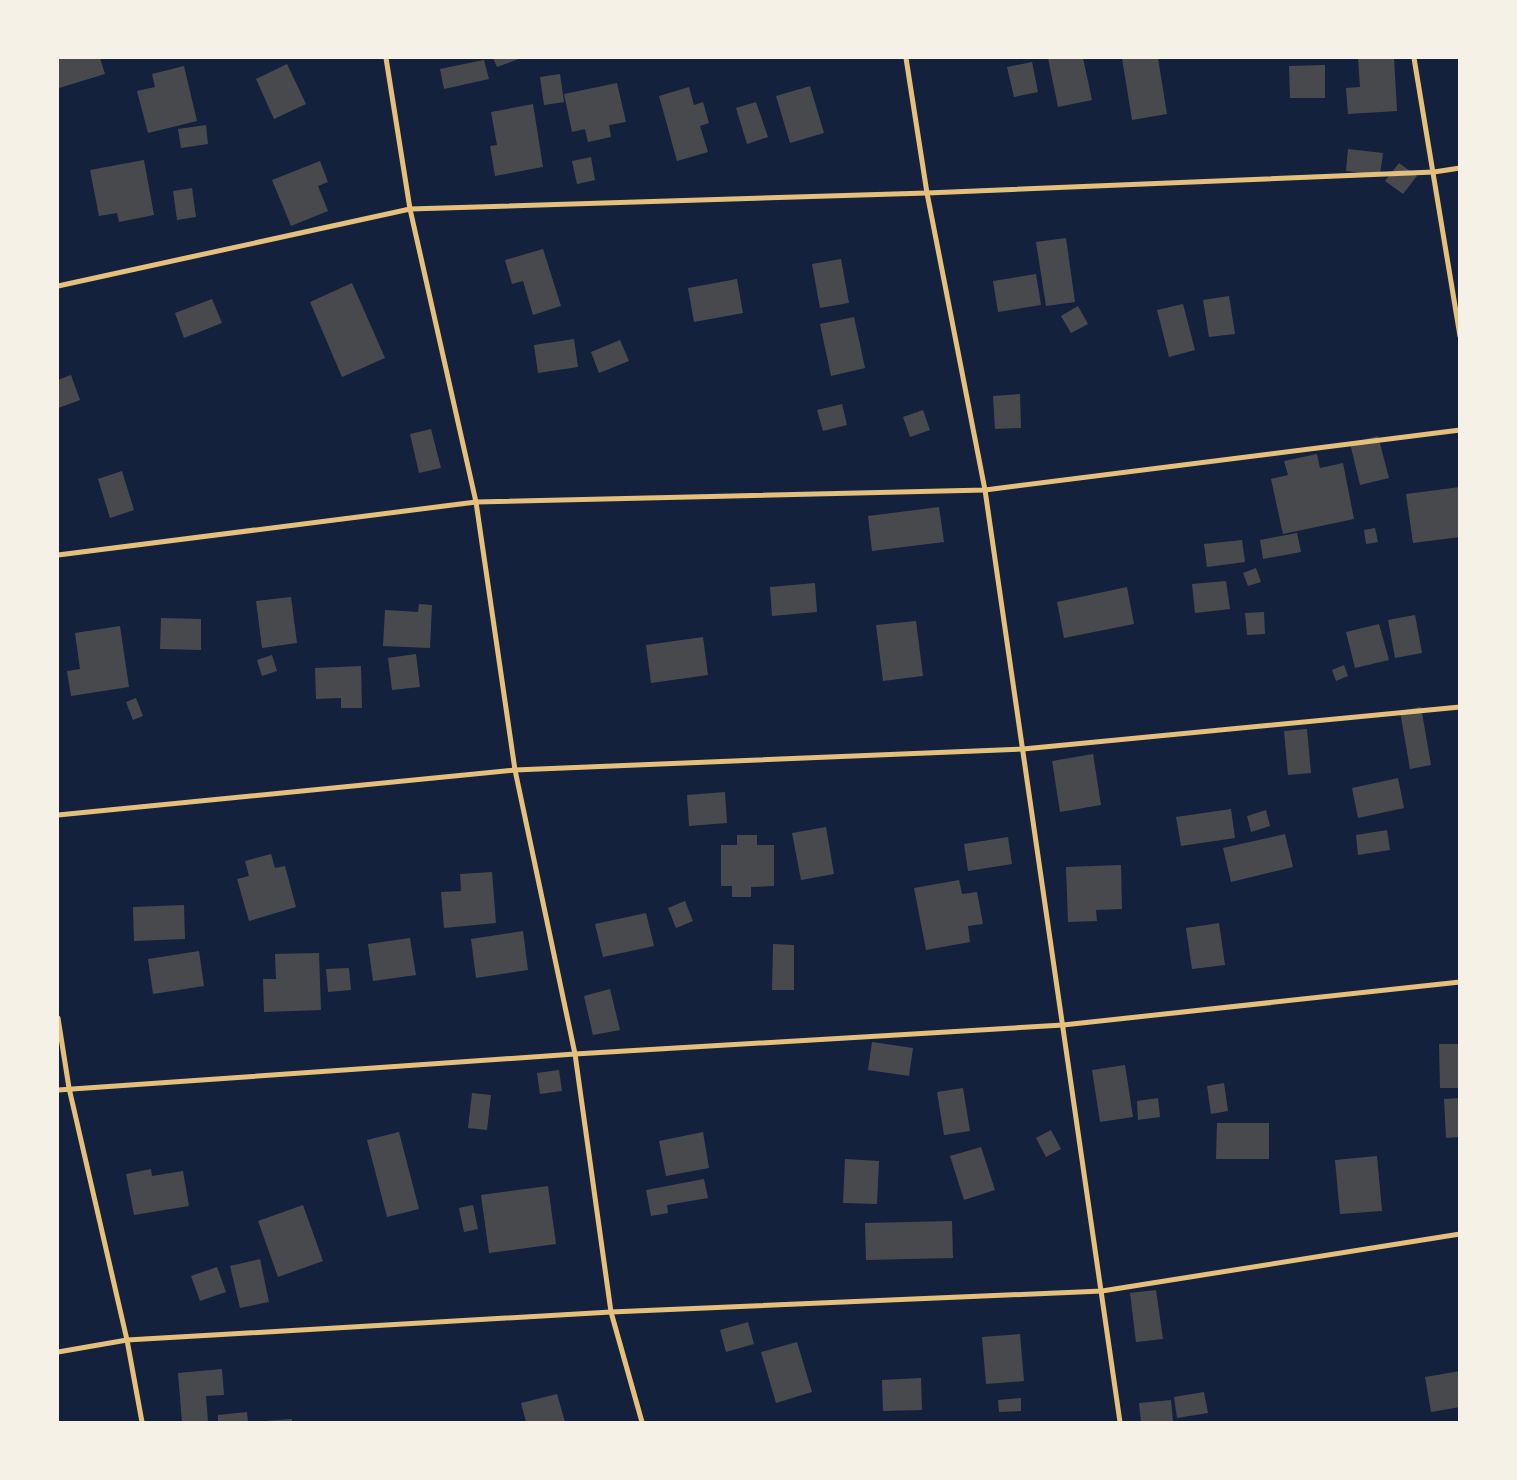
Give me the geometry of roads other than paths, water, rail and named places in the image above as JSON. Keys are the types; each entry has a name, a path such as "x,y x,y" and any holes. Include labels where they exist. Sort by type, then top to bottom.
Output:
{"street":[{"path":"386,58 410,209 476,502 515,770 576,1054 611,1312 642,1422"},
{"path":"906,58 927,194 985,490 1120,1422"},
{"path":"1414,58 1460,336"},
{"path":"58,286 410,209 927,194 1434,172 1460,168"},
{"path":"58,555 476,502 985,490 1460,430"},
{"path":"58,815 515,770 1023,748 1460,707"},
{"path":"58,1090 576,1054 1063,1025 1460,982"},
{"path":"58,1018 69,1088 127,1340 142,1422"},
{"path":"58,1352 127,1340 611,1312 1102,1291 1460,1234"}]}
